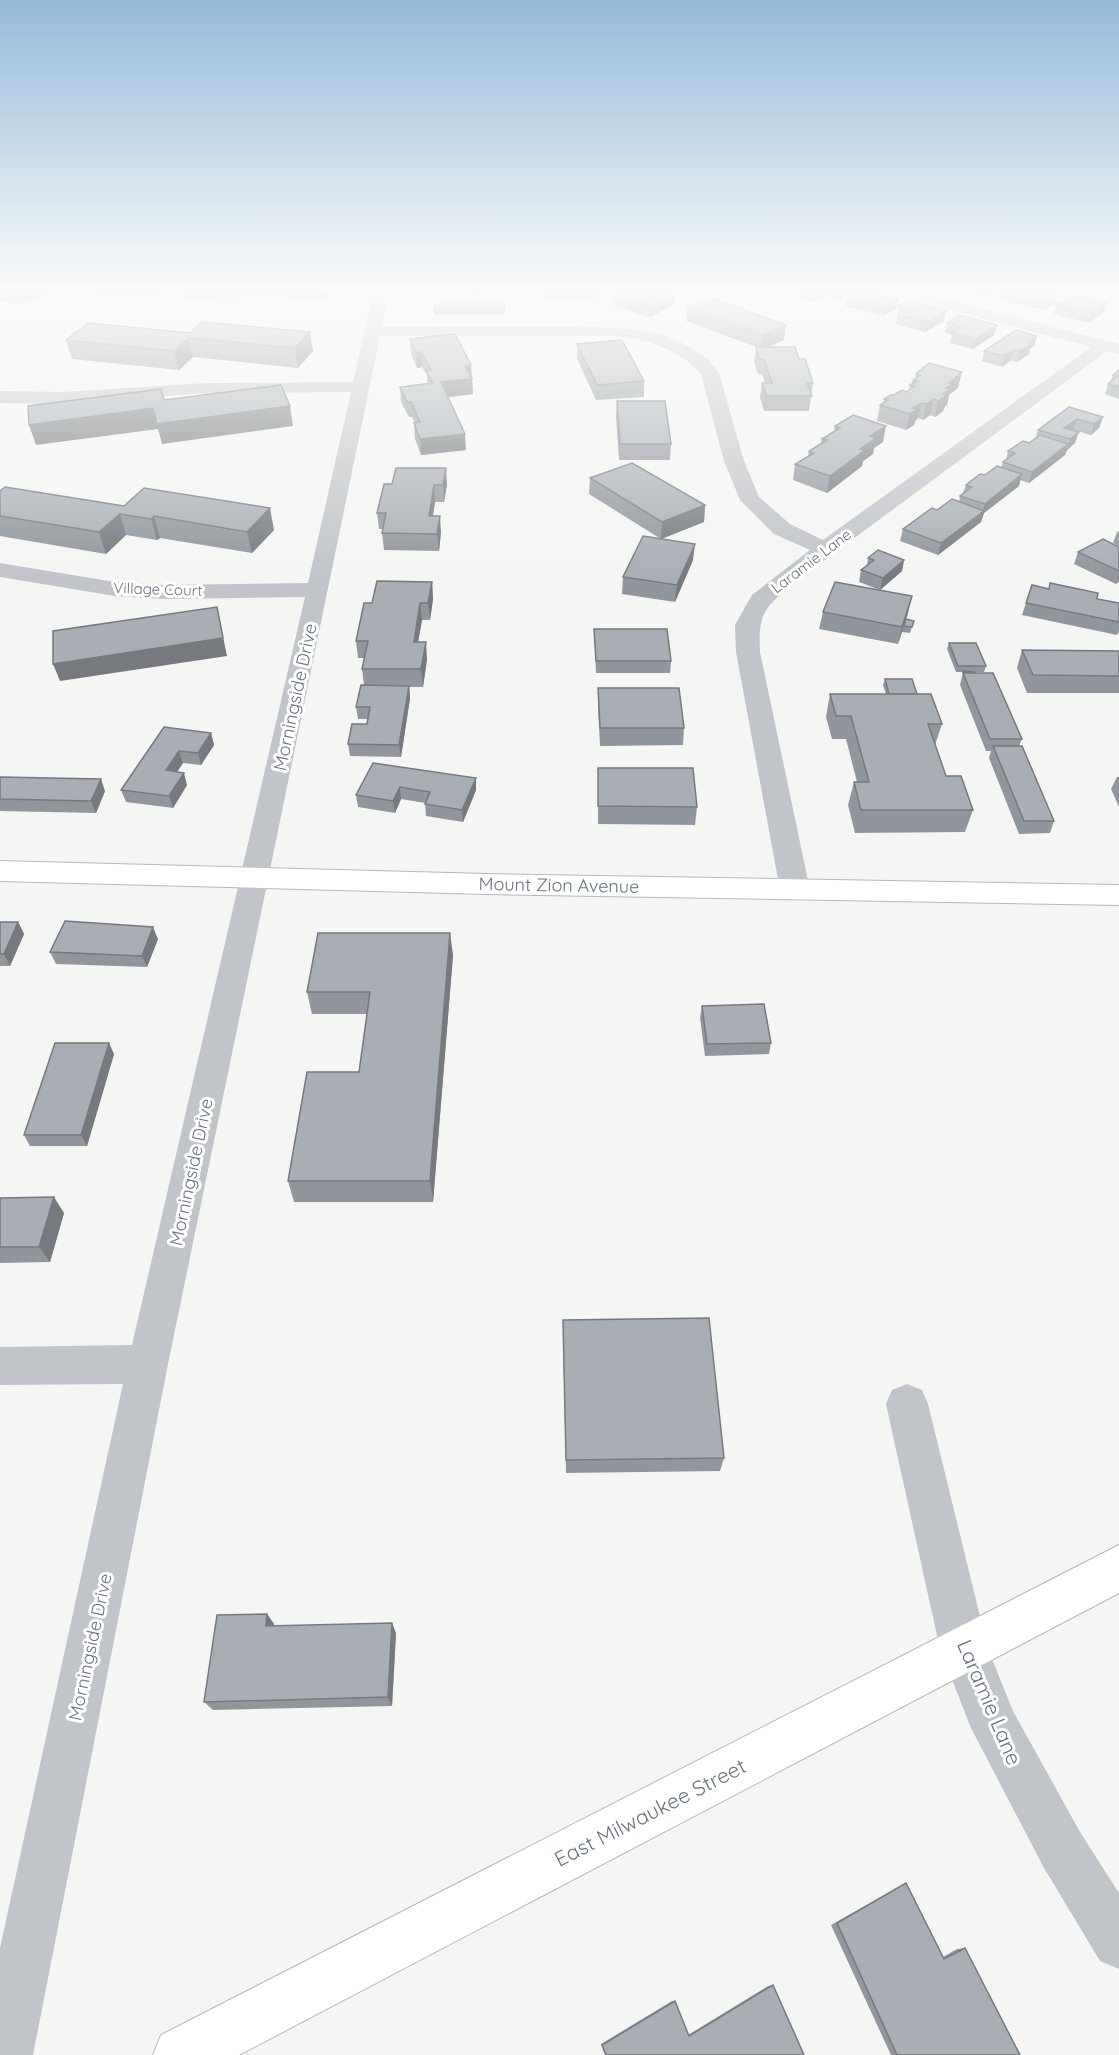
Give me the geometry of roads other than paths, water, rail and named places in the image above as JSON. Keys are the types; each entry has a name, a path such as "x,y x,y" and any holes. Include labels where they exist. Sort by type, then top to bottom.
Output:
{"main road":[{"name":"Mount Zion Avenue","path":"0,871 255,879 1119,895"},
{"name":"East Milwaukee Street","path":"181,2055 1119,1568"}],"street":[{"path":"714,386 734,461 750,500 782,530 825,549"},
{"name":"Laramie Lane","path":"795,890 748,652 747,625 760,600 787,577 1056,386"},
{"path":"0,397 63,398 207,388 362,387"},
{"name":"Morningside Drive","path":"4,2055 148,1364 362,387"},
{"name":"Village Court","path":"0,570 115,589 165,592 318,590"},
{"path":"0,1366 148,1364"},
{"name":"Laramie Lane","path":"907,1404 964,1649 996,1728 1062,1850 1119,1942"}]}
